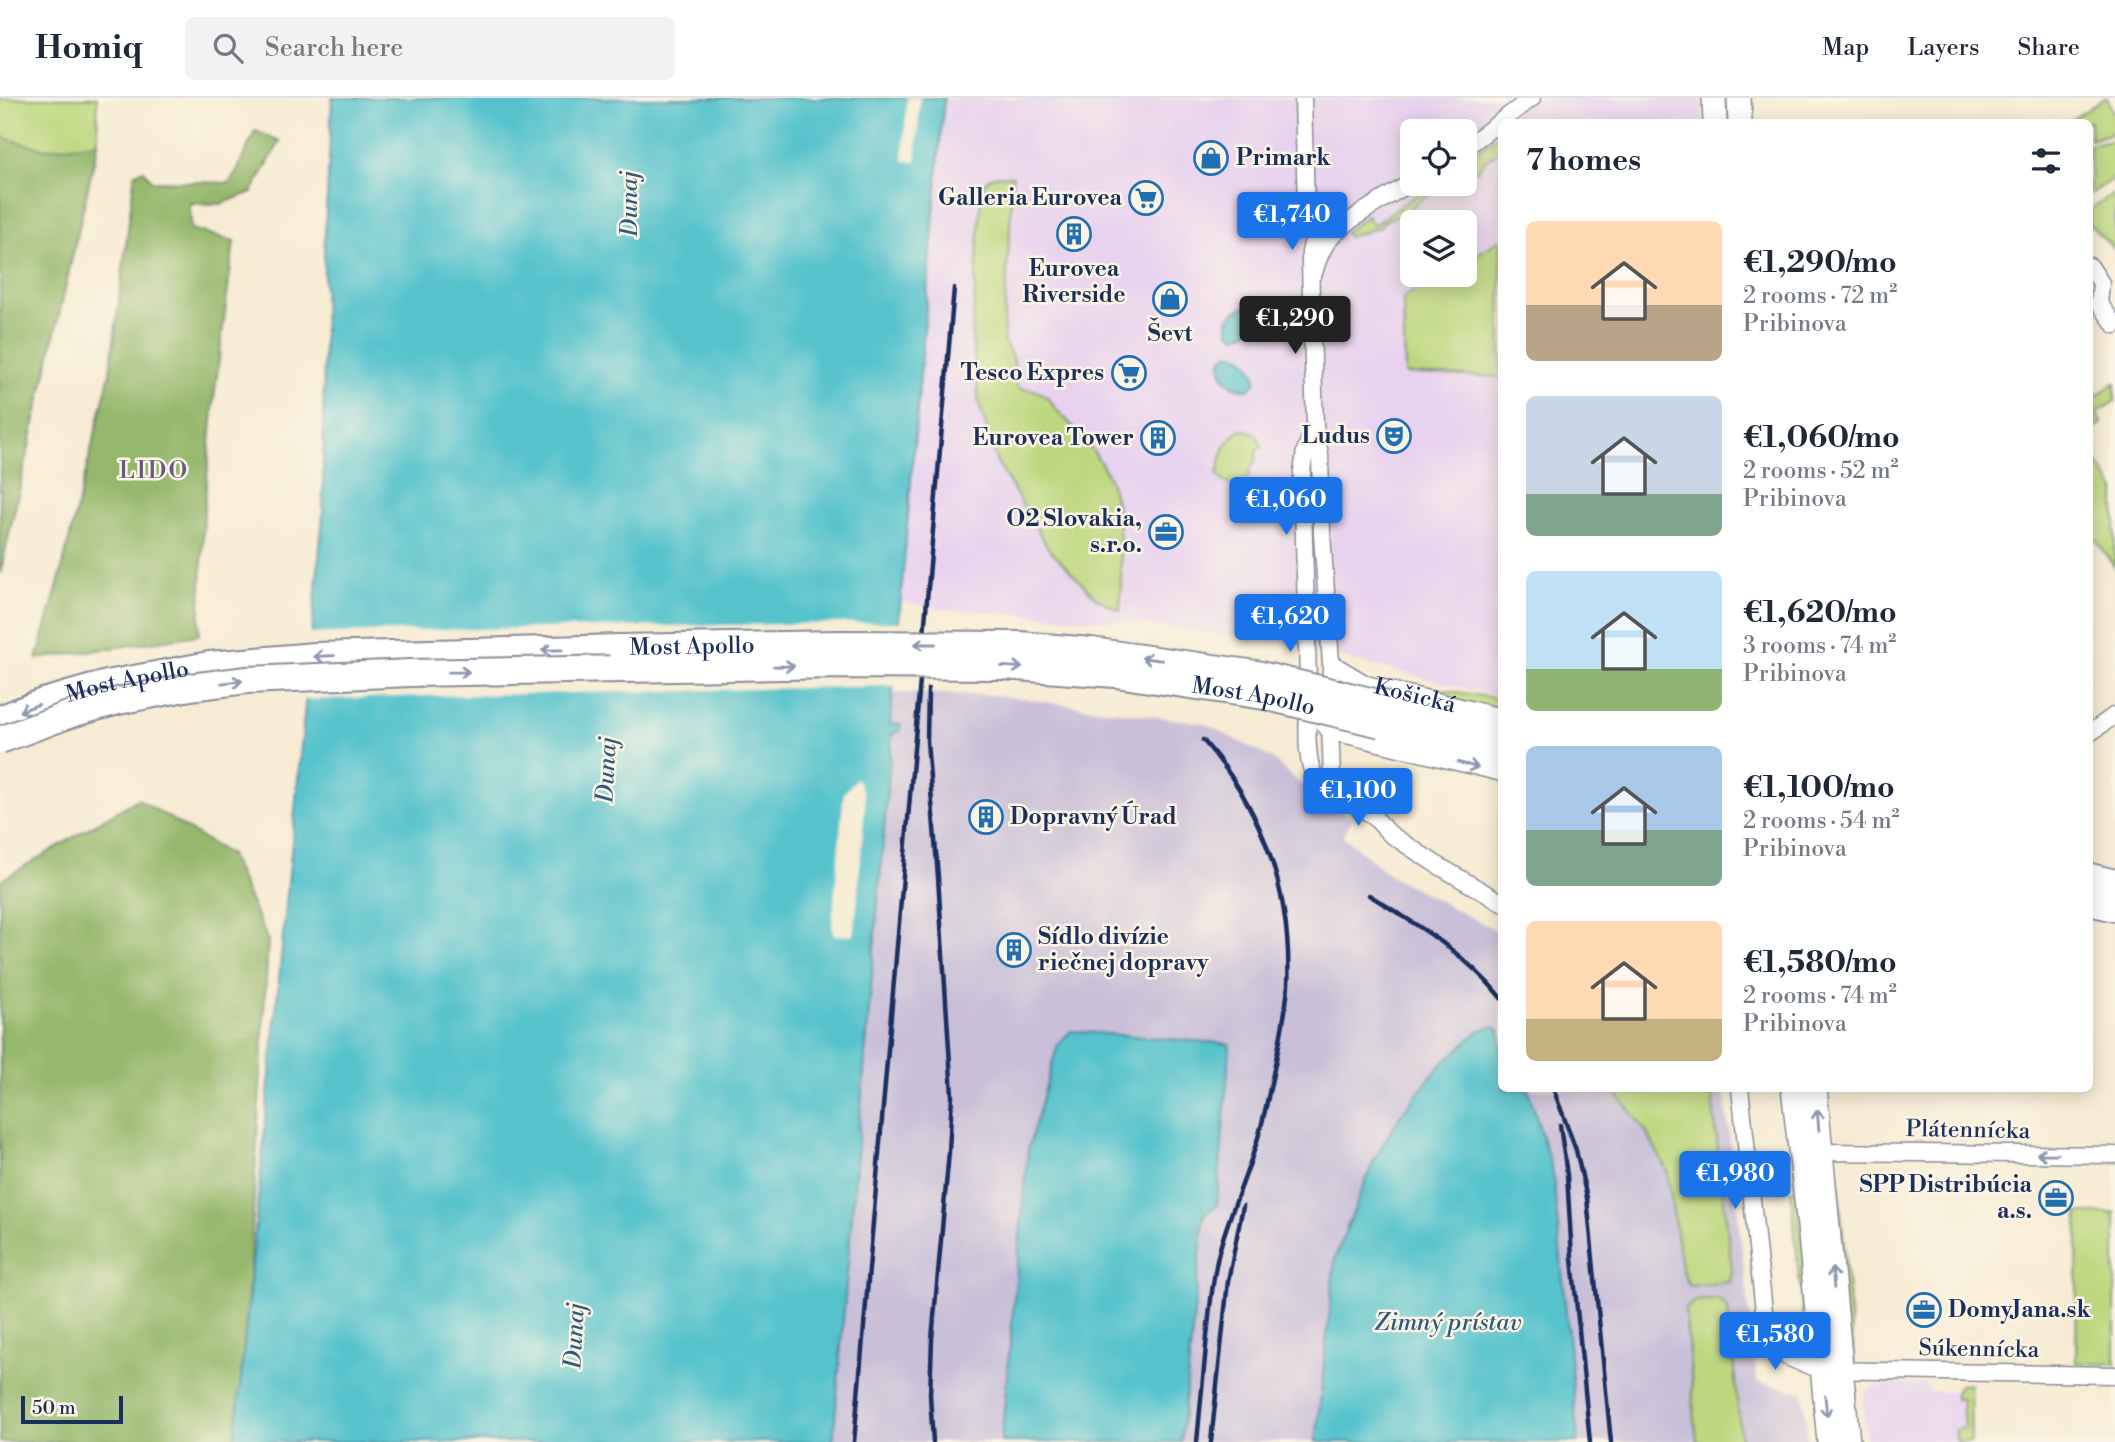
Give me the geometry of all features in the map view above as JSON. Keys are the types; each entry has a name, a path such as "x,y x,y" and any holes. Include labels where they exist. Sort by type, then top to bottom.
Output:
{"main road":[{"path":"1714,98 1715,119"},
{"path":"1739,98 1740,119"},
{"name":"Most Apollo","path":"0,719 43,702 107,684 184,668 255,660 393,653 840,644 972,644 1091,651 1256,674 1384,714"},
{"name":"Most Apollo","path":"0,740 71,714 178,689 247,680 411,673 853,665 1003,666 1116,674 1384,714"},
{"name":"Košická","path":"1384,714 1498,734"},
{"name":"Košická","path":"1384,714 1498,754"},
{"path":"2093,878 2115,883"},
{"path":"2093,903 2115,908"},
{"path":"1793,1092 1811,1235 1832,1370 1848,1442"},
{"path":"1815,1092 1832,1370 1829,1442"}],"street":[{"path":"1303,98 1305,200 1308,214 1317,223 1328,228 1343,228"},
{"path":"1504,119 1532,98"},
{"path":"1477,139 1498,123"},
{"path":"1312,285 1325,245 1343,228 1400,190"},
{"path":"1317,223 1310,252 1315,426 1320,455 1331,684"},
{"path":"2093,271 2101,283 2094,301 2115,325"},
{"path":"1308,679 1302,472 1305,451 1315,426"},
{"name":"Košická","path":"1331,663 1366,684 1498,716"},
{"path":"1498,772 1330,726 1308,712 1306,732 1310,763 1313,775 1319,782 1373,816 1398,840 1498,900"},
{"path":"2093,731 2115,715"},
{"path":"1330,726 1332,777 1347,798"},
{"name":"Súkennícka","path":"1740,1092 1766,1330 1772,1344 1782,1355 1832,1370 2115,1375"},
{"name":"Plátennícka","path":"1821,1152 2115,1155"}],"shaded area":[{"path":"944,98 1702,98 1703,119 1498,119 1498,696 1291,645 1124,622 943,609 900,602"},
{"path":"893,693 993,695 1204,723 1271,758 1306,789 1352,819 1343,836 1389,875 1498,931 1498,1029 1493,1026 1478,1031 1439,1067 1400,1116 1374,1160 1335,1258 1316,1442 1181,1442 1204,1214 1229,1044 1071,1031 1028,1149 1001,1442 833,1442 892,734 900,731 901,724 890,726"},
{"path":"1529,1092 1724,1092 1757,1382 1803,1392 1808,1442 1578,1442 1553,1174"},
{"path":"1888,1383 1926,1384 1931,1391 1954,1392 1960,1385 1970,1384 1971,1442 1866,1442 1863,1401 1865,1393 1870,1388"}],"green space":[{"path":"0,98 97,98 98,143 0,574"},
{"path":"2107,98 2115,117 2115,132 2093,139 2093,119 2073,119"},
{"path":"255,131 280,141 252,192 221,204 190,203 191,229 234,241 214,398 204,510 199,635 37,659 110,373 135,173 144,170 152,181 229,183"},
{"path":"1498,136 1498,151 1478,170 1477,150"},
{"path":"0,137 46,149 98,143 0,574"},
{"path":"2115,140 2115,177 2093,192 2093,144"},
{"path":"1013,176 1003,340 1014,361 1014,381 1020,389 1036,391 1049,399 1091,448 1108,476 1113,489 1118,523 1121,561 1120,610 1097,599 1048,548 996,460 979,403 972,336 982,186 991,177"},
{"path":"2115,193 2115,250 2093,228 2093,208"},
{"path":"1415,196 1426,196 1409,210 1400,210 1400,215 1385,221 1380,227 1349,237 1345,232 1367,216 1373,225"},
{"path":"1498,241 1498,377 1405,374 1403,298 1422,287 1477,287 1477,254"},
{"path":"2115,383 2115,401 2096,413 2102,423 2093,430 2093,398"},
{"path":"1240,430 1255,434 1262,448 1257,449 1255,462 1248,473 1250,475 1245,481 1234,486 1222,481 1217,470 1220,469 1221,457 1226,447"},
{"path":"2093,456 2115,490 2115,568 2093,535"},
{"path":"1409,684 1498,699 1498,712 1406,687"},
{"path":"138,799 230,855 268,941 248,1302 235,1442 0,1442 0,881"},
{"path":"1615,1092 1711,1092 1732,1271 1730,1282 1689,1286 1681,1267 1667,1171 1648,1134"},
{"path":"1836,1173 1854,1360 1848,1354 1832,1174"},
{"path":"1797,1190 1812,1351 1806,1348 1791,1191"},
{"path":"2078,1213 2115,1213 2115,1364 2076,1363"},
{"path":"1719,1299 1728,1309 1741,1442 1697,1442 1685,1309 1695,1301"},
{"path":"1970,1384 1971,1442 1957,1442 1955,1430 1964,1428 1962,1399 1955,1399 1955,1392 1960,1385"}],"water":[{"name":"Dunaj","path":"332,98 944,98 890,725 901,724 900,731 892,734 833,1442 235,1442 323,515 324,251"},
{"path":"1246,306 1256,310 1255,324 1245,333 1236,336 1229,332 1228,320 1235,311"},
{"path":"1230,353 1245,359 1251,366 1256,381 1250,389 1237,388 1224,377 1221,359"},
{"name":"Zimný prístav","path":"1493,1026 1498,1029 1498,1092 1529,1092 1553,1174 1578,1442 1316,1442 1335,1258 1374,1160 1400,1116 1439,1067 1478,1031"},
{"path":"1071,1031 1230,1044 1217,1206 1204,1214 1181,1442 1001,1442 1028,1149 1058,1044"}],"pier":[{"path":"907,98 920,98 916,162 903,161"},
{"path":"902,622 897,686 302,700 308,634"},
{"path":"857,778 865,804 855,928 852,936 834,935 832,926 844,793"}],"railway":[{"path":"854,1442 954,288"},
{"path":"928,689 927,741 952,1095 932,1339 930,1395 933,1442"},
{"path":"1197,1442 1210,1304 1217,1262 1262,1124 1282,1030 1288,985 1285,918 1270,854 1242,794 1203,740"},
{"path":"1369,895 1457,954 1498,994"},
{"path":"1554,1092 1576,1150 1587,1198 1611,1442"},
{"path":"1560,1125 1567,1175 1572,1258 1590,1442"},
{"path":"1211,1442 1228,1281 1243,1206"}],"place":[{"name":"Primark","path":"1211,158"},
{"name":"Galleria Eurovea","path":"1146,198"},
{"name":"Eurovea Riverside","path":"1074,234"},
{"name":"Ševt","path":"1170,299"},
{"name":"Tesco Expres","path":"1129,373"},
{"name":"Ludus","path":"1394,436"},
{"name":"Eurovea Tower","path":"1158,438"},
{"name":"O2 Slovakia, s.r.o.","path":"1166,532"},
{"name":"Dopravný Úrad","path":"986,817"},
{"name":"Sídlo divízie riečnej dopravy","path":"1014,950"},
{"name":"SPP Distribúcia a.s.","path":"2056,1198"},
{"name":"DomyJana.sk","path":"1924,1310"}],"district":[{"name":"LIDO","path":"154,471"}]}
